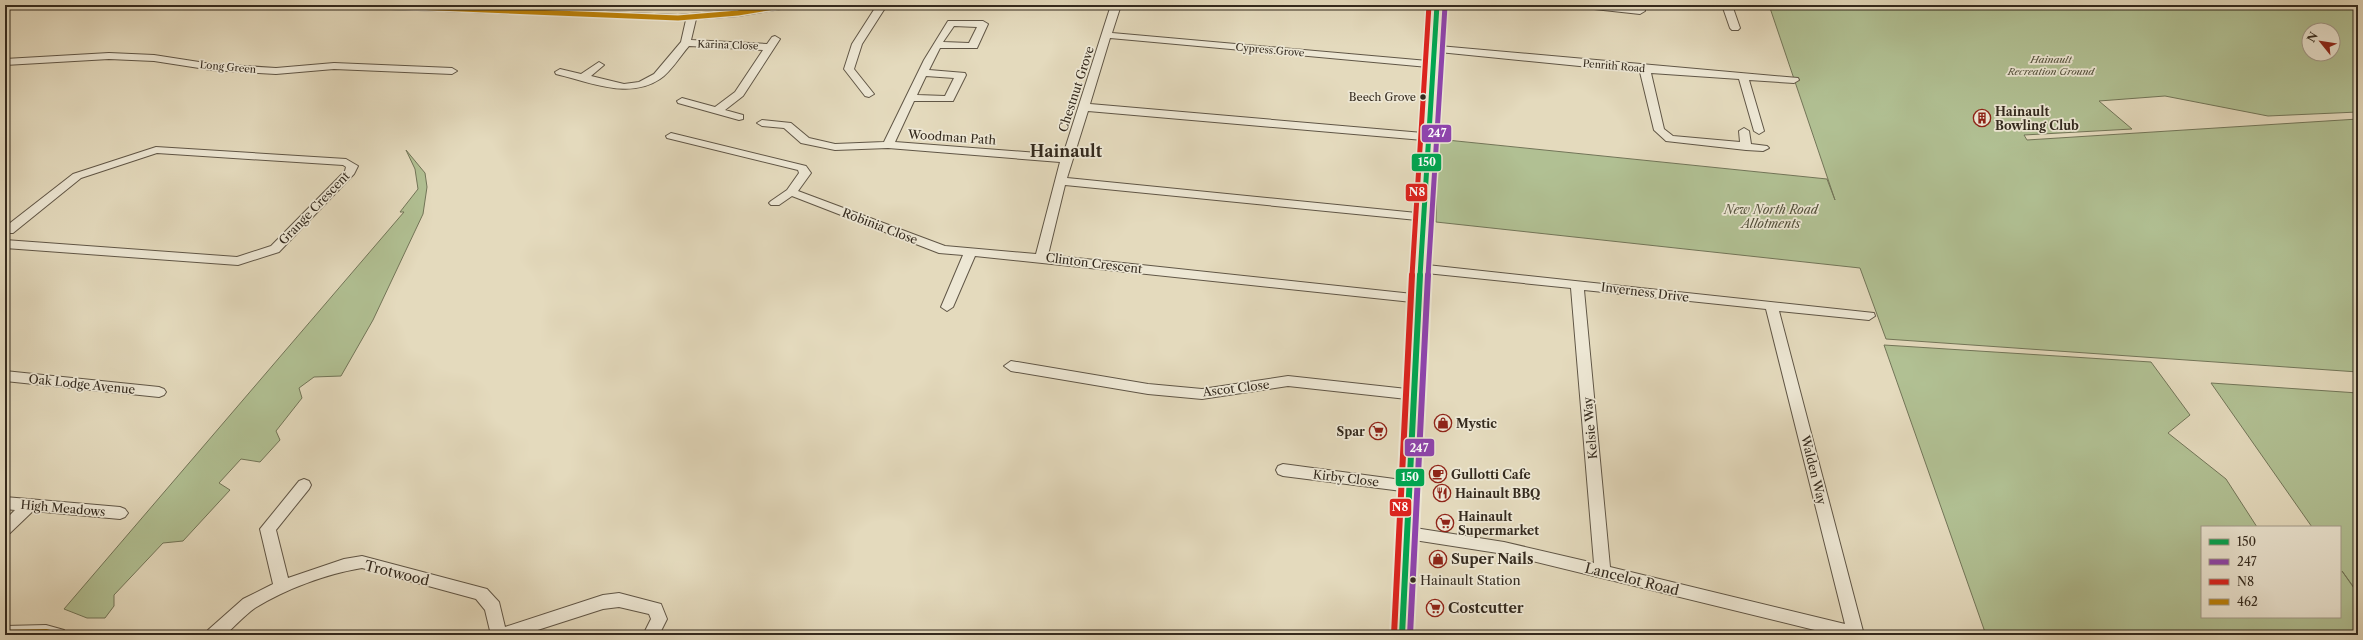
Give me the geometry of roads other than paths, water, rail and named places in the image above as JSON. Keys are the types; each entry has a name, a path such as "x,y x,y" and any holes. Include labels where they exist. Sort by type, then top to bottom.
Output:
{"street":[{"path":"364,5 482,7 691,18 738,13 787,5"},
{"path":"581,13 588,5"},
{"path":"869,94 849,70 857,44 882,5"},
{"name":"Chestnut Grove","path":"1060,181 1116,5"},
{"path":"1402,635 1423,217 1437,5"},
{"path":"1585,5 1639,8"},
{"path":"1727,5 1735,28"},
{"path":"560,72 624,87 641,85 658,76 686,43 691,18"},
{"name":"Cypress Grove","path":"1106,35 1433,64"},
{"name":"Karina Close","path":"686,43 772,43 739,94 718,110"},
{"name":"Woodman Path","path":"938,45 888,145 1067,159"},
{"name":"Penrith Road","path":"1434,49 1645,69 1794,80"},
{"name":"Long Green","path":"5,62 110,56 154,58 212,67 276,71 334,66 452,71"},
{"path":"583,77 599,65"},
{"path":"1645,69 1660,130 1670,139 1763,148"},
{"path":"912,98 949,99 960,75 924,73"},
{"path":"1743,76 1759,131"},
{"path":"682,101 739,117"},
{"path":"1084,107 1429,138"},
{"path":"762,123 787,125 805,141 835,148 888,145"},
{"path":"1744,132 1746,147"},
{"path":"671,136 802,168 805,173 791,192 775,203"},
{"name":"Grange Crescent","path":"5,243 238,261 275,249 350,172 352,166 346,162 156,150 77,176 7,230"},
{"path":"1060,181 1423,217"},
{"name":"Clinton Crescent","path":"1060,181 1041,258 1420,299"},
{"name":"Robinia Close","path":"791,192 943,250 1041,258"},
{"name":"Grange Crescent","path":"5,243 13,236 12,231 7,230"},
{"path":"947,307 970,253"},
{"name":"Inverness Drive","path":"1421,268 1869,316"},
{"name":"Kelsie Way","path":"1576,284 1603,572"},
{"name":"Walden Way","path":"1772,305 1856,634"},
{"name":"Ascot Close","path":"1011,366 1148,389 1202,394 1288,381 1415,395"},
{"name":"Oak Lodge Avenue","path":"5,376 159,392"},
{"name":"Kirby Close","path":"1283,470 1409,486"},
{"path":"282,587 268,529 304,485"},
{"name":"High Meadows","path":"5,503 120,513"},
{"path":"5,529 30,505"},
{"name":"Lancelot Road","path":"1407,533 1485,544 1856,634"},
{"name":"Trotwood","path":"214,635 228,620 249,604 282,587 336,566 362,562 481,594 493,607 500,635"},
{"path":"500,635 603,602 619,600 655,609 659,619 651,635"},
{"path":"5,633 46,632 58,635"}],"place":[{"name":"Beech Grove","path":"1423,97"},
{"name":"Hainault Bowling Club","path":"1982,118"},
{"name":"Mystic","path":"1443,423"},
{"name":"Spar","path":"1378,431"},
{"name":"Gullotti Cafe","path":"1438,474"},
{"name":"Hainault BBQ","path":"1442,493"},
{"name":"Hainault Supermarket","path":"1445,523"},
{"name":"Super Nails","path":"1438,559"},
{"name":"Hainault Station","path":"1413,580"},
{"name":"Costcutter","path":"1435,608"}],"district":[{"name":"Hainault","path":"1066,151"}],"park label":[{"name":"Hainault Recreation Ground","path":"2051,64"},
{"name":"New North Road Allotments","path":"1771,216"}]}
